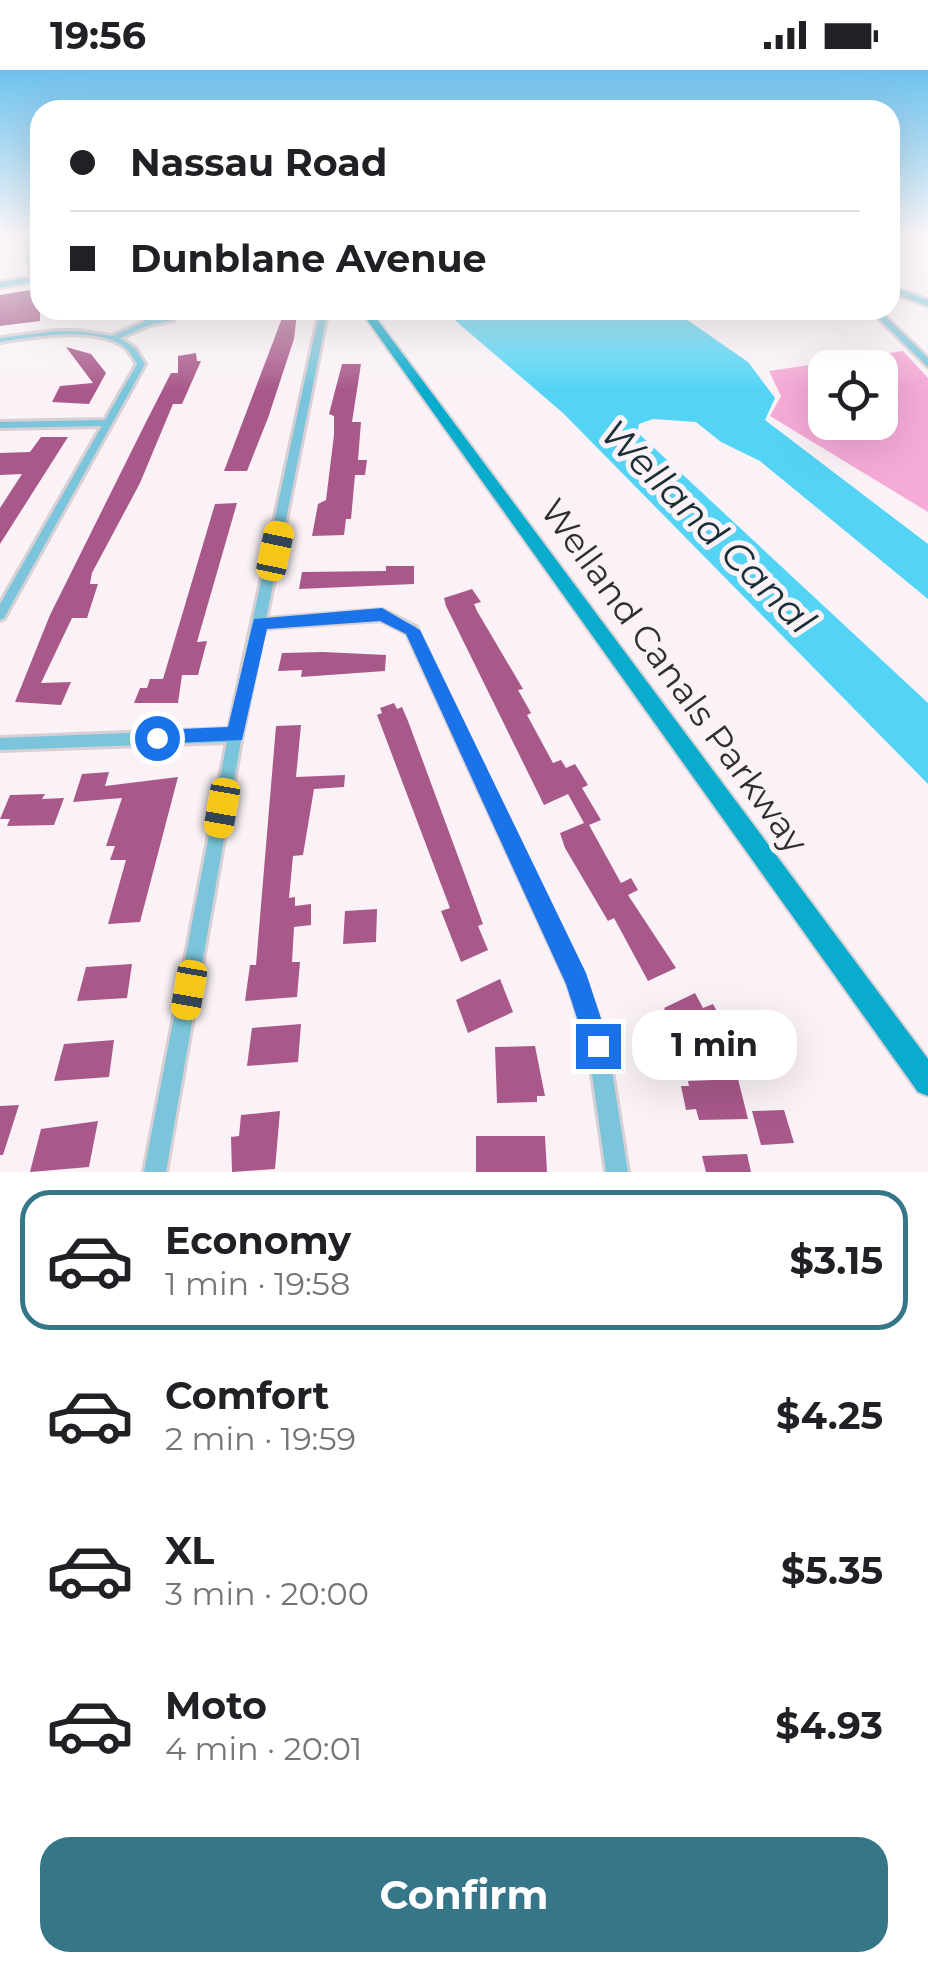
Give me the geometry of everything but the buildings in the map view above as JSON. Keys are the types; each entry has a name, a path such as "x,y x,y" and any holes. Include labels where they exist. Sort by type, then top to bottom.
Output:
{"main road":[{"name":"Welland Canals Parkway","path":"372,320 928,1082"}],"street":[{"path":"900,293 928,303"},
{"path":"156,1172 235,735 322,320"},
{"path":"884,320 928,364"},
{"path":"114,338 148,323"},
{"path":"0,340 63,332 114,338 138,356 141,364 104,422 0,615"},
{"path":"0,425 104,422"},
{"path":"260,624 382,614 412,630 577,982 598,1046 618,1172"},
{"path":"0,744 235,735"}],"shaded area":[{"path":"903,351 928,378 928,512 810,440 898,440 898,352"},
{"path":"808,365 808,439 770,416 781,396 769,371"}],"water":[{"name":"Welland Canal","path":"455,320 687,320 748,362 775,398 765,420 928,544 928,599 760,461 721,442 696,422 653,419 639,424 637,432 928,703 928,784 563,413"}],"route":[{"path":"157,738 235,735 260,624 382,614 412,630 577,982 598,1046"}]}
